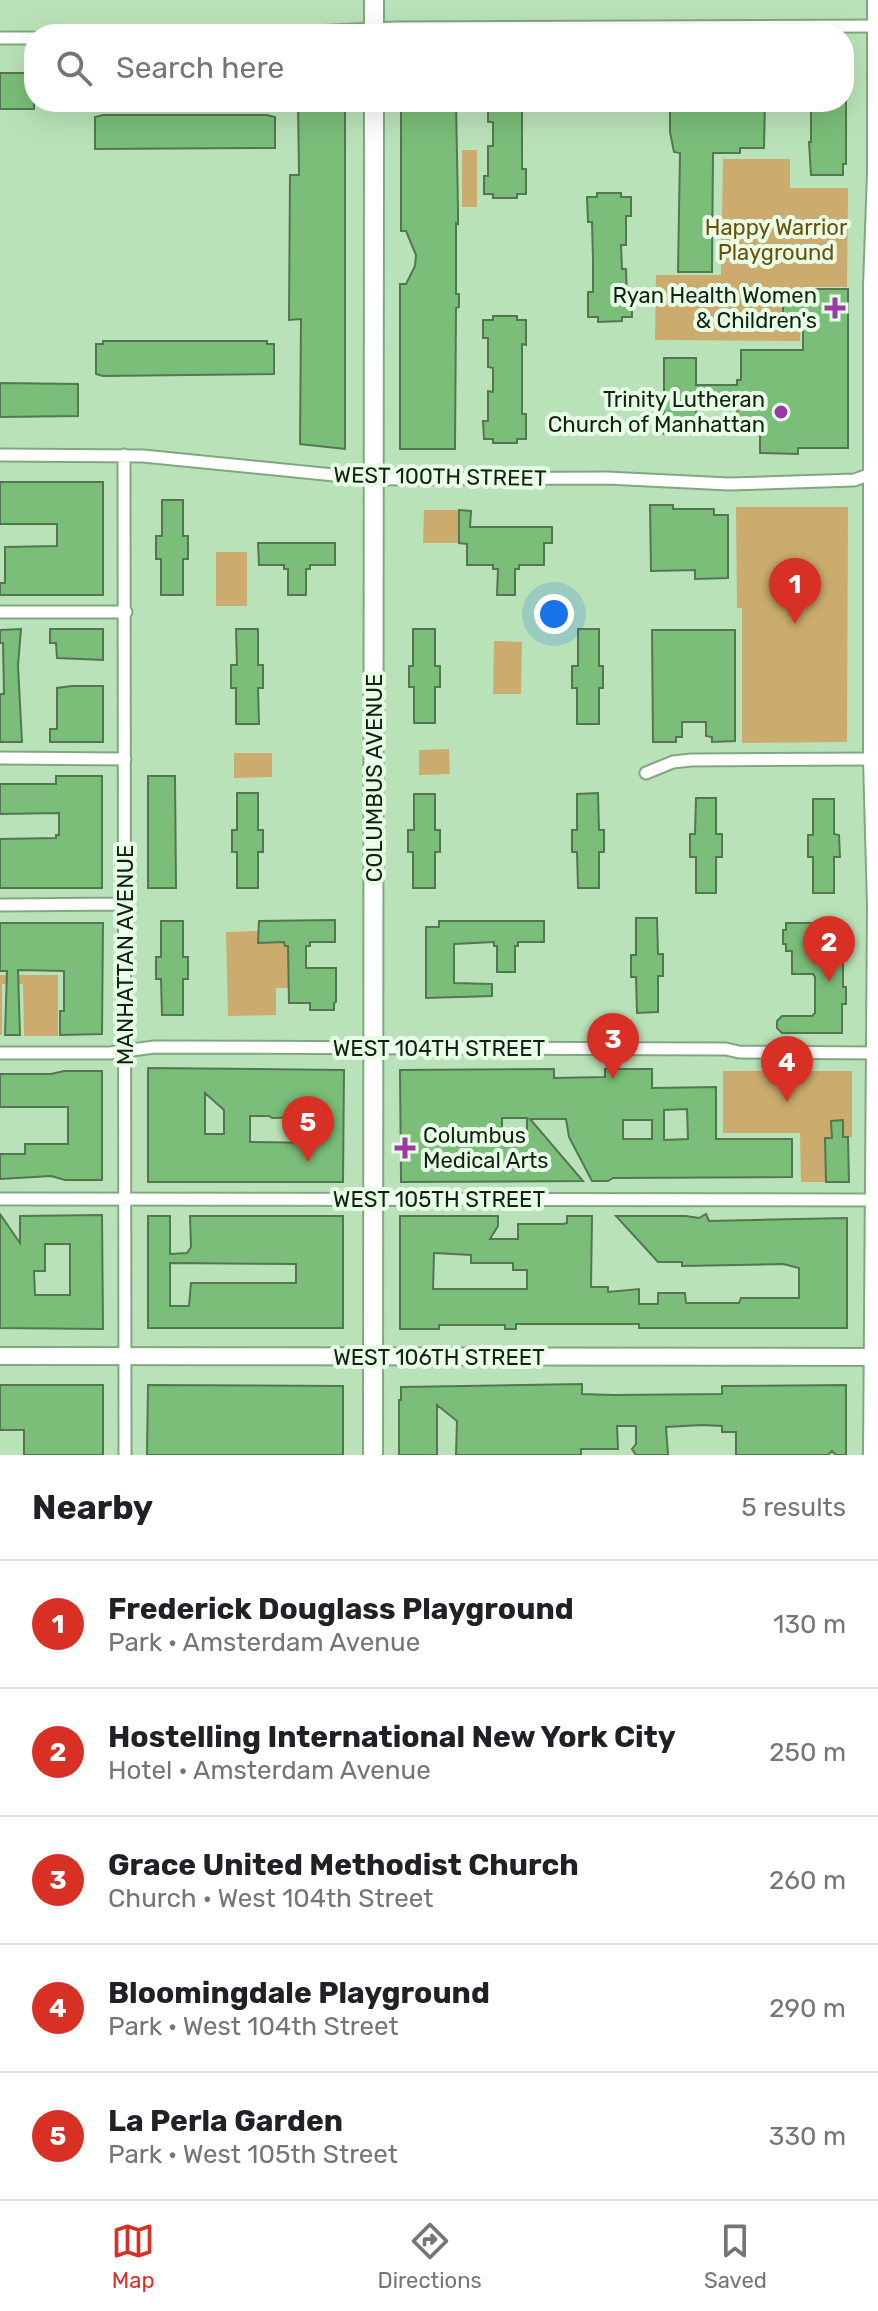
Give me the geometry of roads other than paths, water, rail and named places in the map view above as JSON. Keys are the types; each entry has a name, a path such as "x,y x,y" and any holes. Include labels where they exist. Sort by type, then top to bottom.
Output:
{"main road":[{"path":"374,0 374,24"},
{"path":"873,1455 878,906 875,613 877,0"},
{"name":"COLUMBUS AVENUE","path":"373,1455 374,112"},
{"name":"WEST 106TH STREET","path":"0,1356 875,1357"}],"street":[{"path":"854,26 877,26"},
{"path":"0,38 24,38"},
{"name":"WEST 100TH STREET","path":"0,455 124,455 374,479 607,478 729,484 854,480 875,472"},
{"name":"MANHATTAN AVENUE","path":"124,455 125,1455"},
{"path":"0,612 126,612"},
{"path":"0,758 125,759"},
{"path":"646,773 673,762 691,760 876,759"},
{"path":"0,905 125,904"},
{"name":"WEST 104TH STREET","path":"0,1053 110,1053 154,1047 726,1049 739,1052 876,1053"},
{"name":"WEST 105TH STREET","path":"0,1199 877,1200"}],"place":[{"name":"Ryan Health Women & Children's","path":"835,308"},
{"name":"Trinity Lutheran Church of Manhattan","path":"781,412"},
{"name":"Frederick Douglass Playground","path":"795,624"},
{"name":"Hostelling International New York City","path":"829,982"},
{"name":"Grace United Methodist Church","path":"613,1079"},
{"name":"Bloomingdale Playground","path":"787,1102"},
{"name":"Columbus Medical Arts","path":"405,1148"},
{"name":"La Perla Garden","path":"308,1162"}],"park label":[{"name":"Happy Warrior Playground","path":"776,240"}]}
